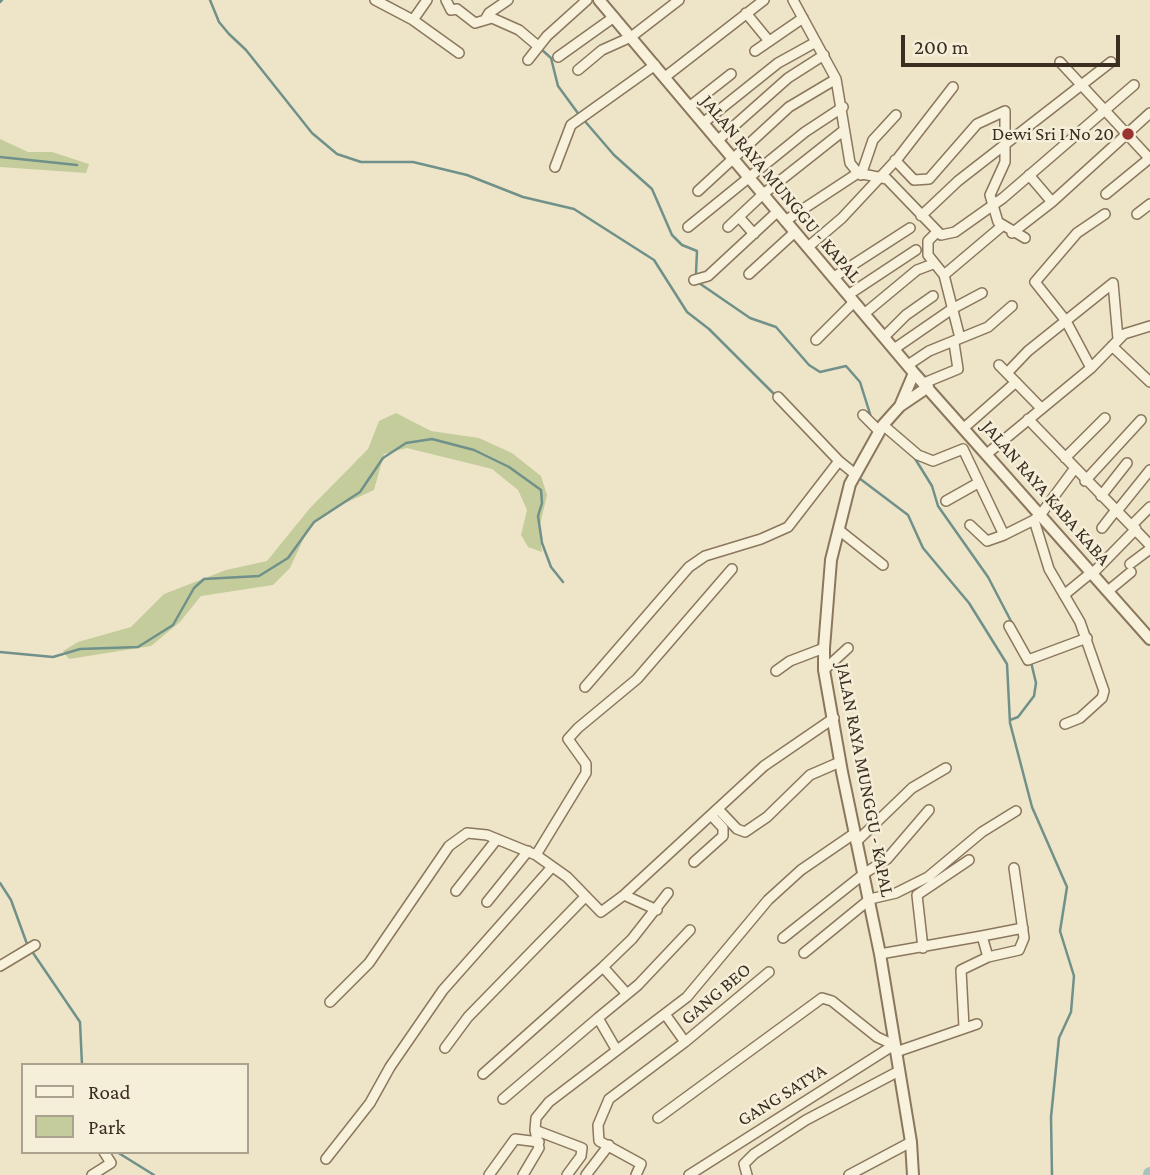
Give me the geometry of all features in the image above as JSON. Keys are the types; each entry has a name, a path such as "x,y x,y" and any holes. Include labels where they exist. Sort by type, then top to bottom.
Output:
{"street":[{"path":"375,0 413,20 459,54"},
{"path":"413,20 427,0"},
{"path":"446,0 451,10 457,9 475,23 484,22 489,13 508,0"},
{"path":"528,60 538,46 587,0"},
{"path":"578,70 602,50 631,37 679,0"},
{"path":"665,77 764,0"},
{"path":"793,0 836,79 843,107 843,131 850,163 859,174 887,179 909,199 936,233 949,235 993,205 1134,85"},
{"name":"JALAN RAYA MUNGGU - KAPAL","path":"602,1 762,195 911,369 900,405"},
{"path":"746,13 769,41"},
{"path":"558,57 614,17"},
{"path":"486,19 492,18 512,27 538,46"},
{"path":"755,51 803,18"},
{"path":"703,124 778,63 816,42"},
{"path":"717,141 788,78 824,55"},
{"path":"1060,62 1150,158 1106,194"},
{"path":"921,216 958,181 1111,62"},
{"path":"555,167 571,125 654,65"},
{"path":"689,107 731,74"},
{"path":"698,191 796,101 836,79"},
{"path":"808,247 842,218 895,160 953,88"},
{"path":"688,227 805,132 843,107"},
{"path":"895,160 914,180 929,179 976,124 1005,111 1002,172 990,191 1002,226 1025,238"},
{"path":"1012,233 1052,202 1150,113"},
{"path":"694,279 708,276 754,234 781,216 859,174 872,142 896,115"},
{"path":"729,227 762,195 843,131"},
{"path":"1029,175 1052,202"},
{"path":"1137,215 1150,204"},
{"path":"1091,368 1066,321 1035,282 1077,233 1105,214"},
{"path":"739,217 754,234"},
{"path":"944,275 1002,226"},
{"path":"834,277 910,228"},
{"path":"749,274 795,232"},
{"path":"926,385 958,369 957,341 944,275 930,265 927,247 936,233"},
{"path":"816,340 851,298 916,250"},
{"path":"864,314 917,270 930,265"},
{"path":"1007,373 1032,348 1113,283 1115,343 1150,382"},
{"path":"894,349 952,309 982,293"},
{"path":"884,337 906,315 933,296"},
{"path":"911,369 929,351 988,327 1012,306"},
{"path":"968,453 984,448 1028,419 1091,368 1128,331 1150,326"},
{"path":"999,365 1041,408"},
{"name":"JALAN RAYA KABA KABA","path":"911,369 984,448 1038,517 1092,572 1150,639"},
{"path":"965,427 1016,382"},
{"name":"JALAN RAYA MUNGGU - KAPAL","path":"913,1175 911,1142 880,954 840,762 824,670 824,648 831,561 852,475 881,428 900,405 926,385"},
{"path":"778,397 852,475"},
{"path":"863,415 925,458 939,461 960,448 968,453 978,483 1004,535"},
{"path":"1065,458 1105,418"},
{"path":"1028,419 1134,527 1150,547 1108,591"},
{"path":"1086,481 1141,420"},
{"path":"585,687 689,567 705,556 761,539 788,527 839,461"},
{"path":"1101,496 1127,463"},
{"path":"970,525 987,541 1038,517 1074,468"},
{"path":"1102,528 1150,470"},
{"path":"946,500 978,483"},
{"path":"1064,596 1092,572 1150,507"},
{"path":"1038,517 1046,562 1087,638 1104,696 1080,718 1066,724"},
{"path":"839,530 883,565"},
{"path":"487,902 532,853 586,773 586,764 568,740 578,728 637,679 732,569"},
{"path":"1009,626 1030,659 1087,638"},
{"path":"776,671 824,648"},
{"path":"824,670 848,648"},
{"path":"330,1002 369,963 458,837 474,832 532,853 567,877 585,897 604,912 764,766 834,718"},
{"path":"715,812 745,832 767,817 810,775 840,762"},
{"path":"523,1175 536,1157 539,1142 535,1130 536,1118 550,1102 687,997 768,900 801,870 856,837 912,788 946,768"},
{"path":"783,938 865,873 887,859 929,810"},
{"path":"804,953 870,899 897,893 928,877 982,832 1016,811"},
{"path":"694,862 723,835 723,828 715,812"},
{"path":"456,891 497,839"},
{"path":"923,948 916,897 969,860"},
{"path":"326,1159 370,1103 390,1067 443,990 552,867"},
{"path":"964,1027 961,970 988,957 1022,948 1023,928 1014,868"},
{"path":"483,1074 603,967 657,910 668,893"},
{"path":"624,895 657,910"},
{"path":"445,1048 468,1017 585,897"},
{"path":"880,954 1023,928"},
{"path":"503,1099 627,994 690,930"},
{"path":"982,936 988,957"},
{"path":"0,966 35,945"},
{"path":"603,967 627,994"},
{"name":"GANG BEO","path":"609,1145 599,1141 598,1125 609,1099 685,1042 769,972"},
{"path":"658,1118 822,998 832,1002 895,1048"},
{"path":"665,1014 685,1042"},
{"path":"598,1018 617,1049"},
{"name":"GANG SATYA","path":"689,1175 895,1048 977,1024"},
{"path":"747,1175 744,1164 754,1154 806,1120 899,1071"},
{"path":"535,1130 582,1148 581,1156 567,1175"},
{"path":"489,1175 515,1139 539,1142"},
{"path":"849,1175 911,1142"},
{"path":"586,1175 609,1145 641,1164 636,1175"},
{"path":"92,1175 111,1163 105,1154"}],"green space":[{"path":"0,139 28,152 52,152 89,164 86,173 0,167"},
{"path":"396,413 431,431 479,438 512,453 541,476 547,495 539,529 542,552 528,547 521,535 527,510 518,490 492,469 407,448 384,454 374,490 343,504 309,527 290,568 273,585 201,596 180,622 151,646 69,659 63,651 78,642 131,627 164,594 226,570 267,561 310,508 368,449 379,421"}],"waterway":[{"path":"210,0 219,22 246,50 312,133 337,154 361,162 413,162 467,175 523,197 574,209 654,260 687,312 709,329 777,397"},
{"path":"541,49 551,58 558,86 580,116"},
{"path":"583,119 614,155 652,189 672,235 682,245 697,251 696,273 699,283 750,318 776,327 809,365 820,372 846,366 860,382 871,417"},
{"path":"0,157 77,165"},
{"path":"0,652 53,657 80,649 138,647 173,625 194,588 204,579 259,576 288,558 314,522 360,492 383,458 406,443 432,439 474,450 509,467 541,490 542,503 538,516 542,543 551,567 563,582"},
{"path":"914,457 932,486 938,506 988,577 1013,625"},
{"path":"859,478 908,515 923,548 969,603 1007,664 1010,723 1032,807 1067,887 1060,931 1074,976 1071,1012 1059,1038 1051,1117 1052,1175"},
{"path":"1010,720 1018,717 1034,696 1036,683 1031,662"},
{"path":"0,883 11,900 27,944 80,1022 82,1063"},
{"path":"120,1154 154,1175"}],"place":[{"name":"Dewi Sri I No 20","path":"1128,134"}]}
